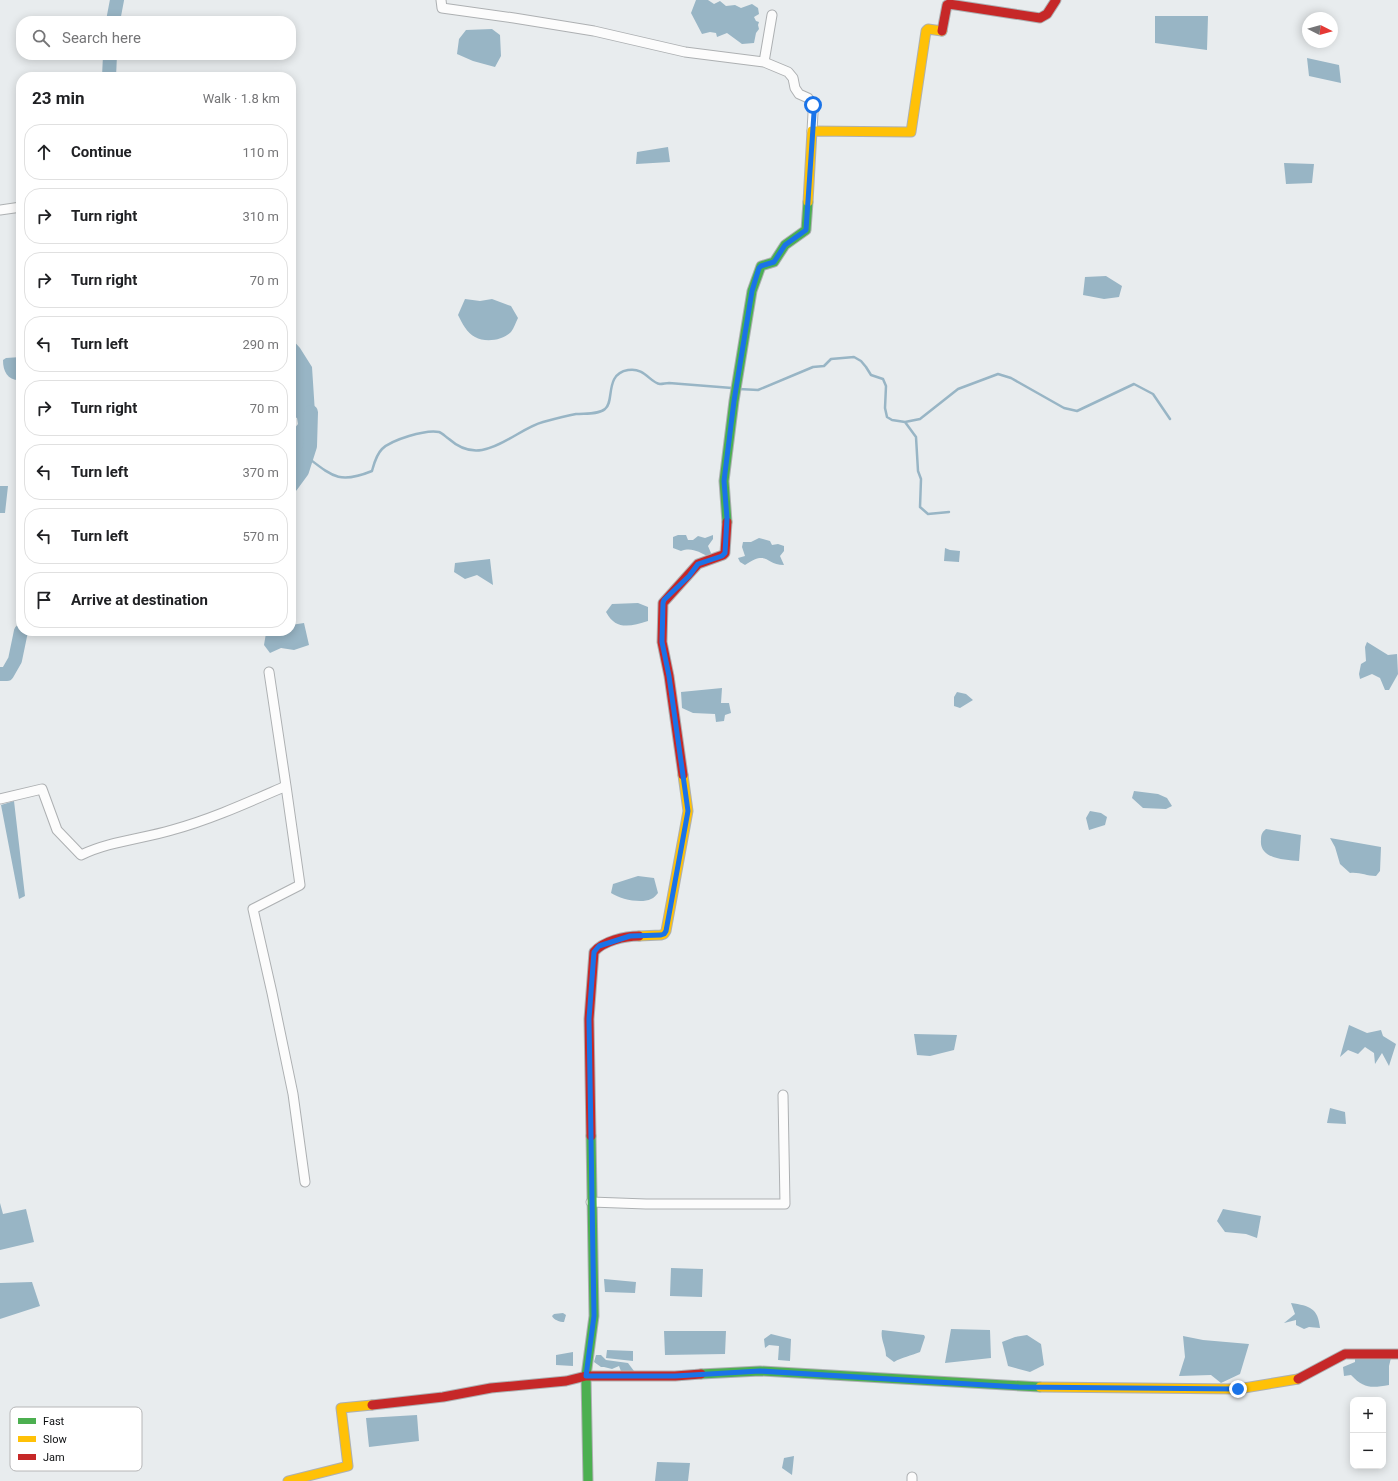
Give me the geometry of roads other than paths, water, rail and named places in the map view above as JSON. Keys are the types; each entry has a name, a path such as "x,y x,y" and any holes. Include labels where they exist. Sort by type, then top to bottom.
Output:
{"street":[{"path":"441,0 442,8 594,31 685,52 764,62 788,72 793,78 795,88 799,94 808,98 813,105 814,113 806,230 785,245 774,262 759,268 752,291 734,401 724,481 727,518 725,553 722,556 698,564 689,576 664,600 663,603 662,642 669,676 688,811 666,931 664,934 630,936 599,946 594,952 589,1019 594,1316 586,1376 588,1481"},
{"path":"812,131 911,132 926,31 928,29 943,31 948,4 1040,18 1047,14 1056,0"},
{"path":"764,62 772,15"},
{"path":"0,210 16,208"},
{"path":"269,672 300,885 252,909 272,993 293,1094 305,1182"},
{"path":"0,799 42,789 57,830 81,855 96,848 171,831 208,819 286,786"},
{"path":"591,1202 646,1204 785,1204 783,1095"},
{"path":"288,1481 348,1466 341,1408 443,1397 491,1388 566,1381 586,1376 675,1376 760,1371 1019,1387 1238,1389 1299,1379 1345,1354 1398,1354"}],"water":[{"path":"696,0 708,0 714,4 720,1 726,6 735,5 741,8 752,4 758,8 759,14 754,17 756,21 759,22 759,29 756,33 754,43 742,44 727,33 717,37 716,33 710,32 702,34 691,13"},
{"path":"1155,16 1208,16 1207,50 1155,43"},
{"path":"492,29 500,35 501,56 495,67 473,61 457,54 459,39 466,30"},
{"path":"1307,58 1339,65 1341,83 1309,76"},
{"path":"668,147 670,162 636,164 637,152"},
{"path":"1284,163 1314,164 1312,183 1286,184"},
{"path":"1106,276 1122,286 1119,297 1104,299 1083,295 1085,277"},
{"path":"465,299 480,301 492,299 511,306 518,318 511,332 504,337 494,340 479,339 472,335 465,328 458,315"},
{"path":"296,344 312,367 315,413 314,425 309,434 302,468 296,480"},
{"path":"16,357 16,380 7,375 5,372 3,360 6,358"},
{"path":"0,486 8,486 5,513 0,513"},
{"path":"678,535 686,535 688,540 693,540 698,536 705,538 713,535 713,539 708,546 711,553 709,557 695,551 681,551 673,548 673,537"},
{"path":"759,538 770,541 772,545 778,544 784,546 784,551 780,556 784,565 773,563 762,558 752,560 745,565 740,562 738,558 745,556 742,547 743,542 751,542"},
{"path":"945,548 960,551 959,562 944,561"},
{"path":"490,559 493,585 477,575 465,579 454,572 455,563"},
{"path":"638,603 648,607 648,621 624,626 619,625 610,618 606,612 612,604"},
{"path":"304,623 309,645 294,650 281,648 270,653 264,645 266,636 296,636 296,624"},
{"path":"1367,642 1388,655 1397,654 1398,674 1389,690 1385,690 1380,678 1372,674 1360,679 1359,674 1361,664 1366,661 1365,647"},
{"path":"722,688 721,703 729,703 731,713 725,715 724,721 716,722 715,714 693,713 682,708 681,692"},
{"path":"957,692 966,694 973,700 960,708 954,706 954,697"},
{"path":"1134,791 1158,794 1167,798 1172,806 1166,809 1143,808 1132,798"},
{"path":"14,801 25,896 19,899 1,805"},
{"path":"1090,811 1101,813 1107,817 1105,825 1089,830 1086,818"},
{"path":"1266,829 1301,835 1299,861 1280,859 1268,855 1261,846 1261,838"},
{"path":"1330,838 1381,847 1380,871 1376,876 1350,873 1340,864 1335,847"},
{"path":"638,876 654,878 658,893 653,898 636,901 625,899 611,893 613,884"},
{"path":"1349,1025 1367,1033 1381,1030 1383,1036 1396,1044 1389,1066 1382,1053 1375,1064 1374,1053 1365,1047 1358,1054 1348,1050 1340,1057"},
{"path":"914,1034 957,1035 954,1050 930,1056 917,1055"},
{"path":"1330,1108 1345,1112 1346,1124 1327,1123"},
{"path":"0,1203 3,1214 26,1209 34,1242 0,1250"},
{"path":"1223,1209 1261,1216 1257,1238 1246,1234 1225,1232 1217,1221"},
{"path":"671,1268 703,1269 702,1297 670,1296"},
{"path":"604,1279 636,1282 635,1293 605,1292"},
{"path":"32,1282 40,1306 0,1319 0,1283"},
{"path":"1291,1303 1303,1305 1312,1309 1317,1316 1320,1328 1309,1327 1304,1329 1296,1325 1296,1320 1284,1323 1295,1314"},
{"path":"563,1313 566,1315 564,1322 554,1319 552,1316 554,1314"},
{"path":"951,1329 990,1330 991,1358 945,1363"},
{"path":"882,1330 924,1335 925,1337 920,1352 894,1362 886,1356"},
{"path":"664,1331 726,1331 725,1354 665,1355"},
{"path":"771,1334 791,1339 790,1361 778,1360 779,1346 769,1345 765,1348 764,1339"},
{"path":"1027,1335 1041,1344 1044,1365 1030,1372 1008,1366 1002,1342 1015,1337"},
{"path":"1183,1336 1203,1340 1249,1344 1240,1374 1221,1383 1211,1375 1179,1376 1185,1357"},
{"path":"607,1350 633,1351 633,1361 606,1358"},
{"path":"573,1352 573,1366 556,1365 556,1355"},
{"path":"1355,1354 1392,1354 1389,1366 1389,1385 1378,1387 1368,1386 1360,1383 1351,1375 1344,1376 1343,1367 1355,1362"},
{"path":"596,1355 601,1355 606,1360 628,1363 634,1371 622,1374 619,1366 612,1369 601,1367 594,1362"},
{"path":"417,1415 419,1441 369,1447 366,1418"},
{"path":"794,1456 792,1475 782,1468 784,1458"},
{"path":"657,1462 690,1463 688,1481 655,1481"}],"waterway":[{"path":"114,16 117,0"},
{"path":"109,72 110,60"},
{"path":"739,389 758,390 813,367 824,366 831,359 854,357 861,361 871,375 883,379 886,386 885,408 887,417 892,420 905,422 920,419 958,389 998,374 1011,378 1064,408 1077,411 1134,384 1153,394 1170,419"},
{"path":"307,457 331,474 344,478 361,475 372,471 380,451 386,446 401,439 426,432 439,432 464,448 473,450 490,448 536,424 576,414 602,411 608,405 611,388 616,377 628,370 639,371 656,383 660,384 669,383 732,388"},
{"path":"296,479 302,471 310,446 311,412"},
{"path":"905,422 916,437 918,471 921,479 920,507 928,514 949,512"},
{"path":"0,674 7,674 15,660 20,636"}]}
